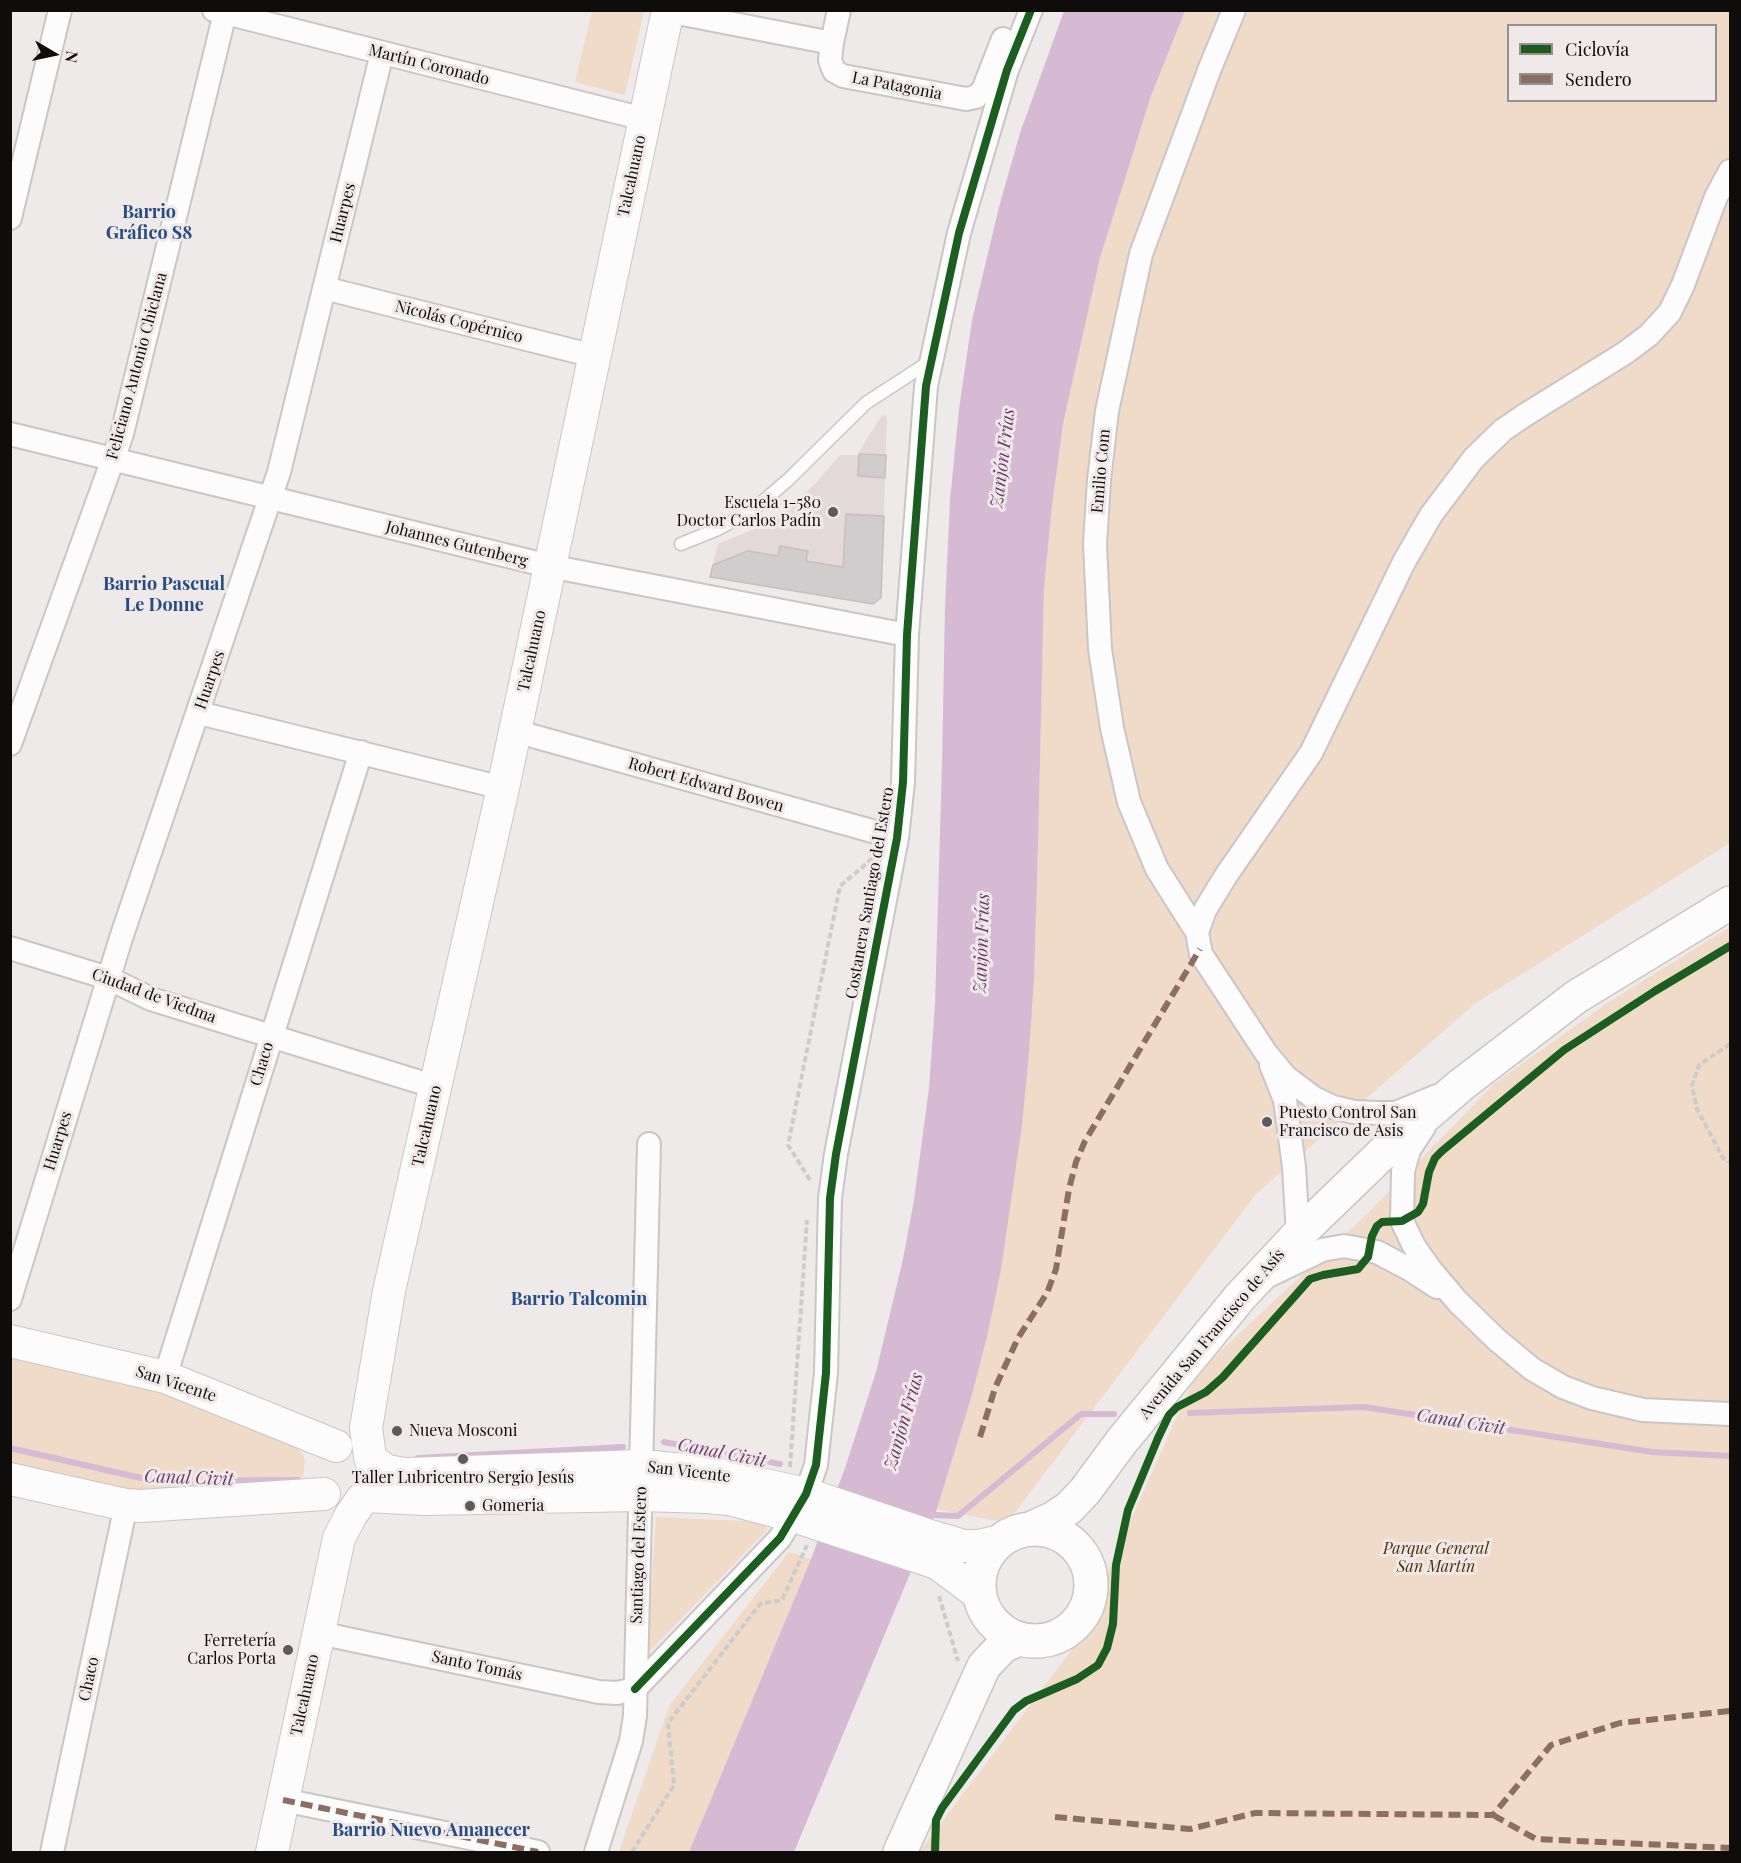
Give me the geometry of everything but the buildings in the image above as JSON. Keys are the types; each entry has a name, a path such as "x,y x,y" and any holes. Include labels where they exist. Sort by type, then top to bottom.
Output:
{"main road":[{"name":"Avenida San Francisco de Asís","path":"1030,1529 1069,1508 1085,1491 1122,1441 1240,1297 1298,1235 1388,1148 1461,1085 1576,997 1731,903"},
{"name":"Avenida San Francisco de Asís","path":"1082,1554 1086,1526 1094,1502 1122,1441"},
{"name":"Avenida San Francisco de Asís","path":"1000,1541 1014,1532 1045,1529 1060,1534 1072,1542 1090,1569 1092,1586 1089,1603 1081,1619 1068,1631 1053,1639 1036,1641 1019,1639"},
{"path":"962,1716 979,1648 983,1603 980,1580 983,1566 990,1552 1000,1541"},
{"path":"983,1603 994,1624 1019,1639"},
{"path":"900,1852 984,1666 1003,1646 1019,1639"}],"street":[{"path":"10,218 60,10"},
{"name":"La Patagonia","path":"839,10 830,60 834,71 843,76 966,99 976,97 983,90 1014,10"},
{"name":"Costanera Santiago del Estero","path":"635,1689 780,1538 813,1516 816,1465 824,1408 831,1187 897,838 903,782 907,635 929,362 959,233 1007,70 1031,10"},
{"name":"Emilio Com","path":"1234,10 1141,254 1107,411 1095,543 1100,649 1112,728 1129,802 1157,869 1197,932 1201,954 1266,1053"},
{"path":"667,11 832,42"},
{"name":"Talcahuano","path":"370,1458 366,1428 390,1291 503,788 667,11"},
{"name":"Martín Coronado","path":"219,12 644,119"},
{"name":"Feliciano Antonio Chiclana","path":"10,744 125,423 219,12"},
{"name":"Huarpes","path":"10,1299 108,978 279,472 382,53"},
{"path":"1197,932 1205,910 1225,877 1311,753 1404,562 1431,515 1474,458 1503,430 1650,335 1670,312 1683,285 1716,197 1731,171"},
{"name":"Nicolás Copérnico","path":"324,288 594,356"},
{"name":"Johannes Gutenberg","path":"10,434 549,566 907,635"},
{"path":"199,712 503,788"},
{"name":"Robert Edward Bowen","path":"515,731 897,838"},
{"name":"Chaco","path":"165,1377 361,752"},
{"name":"Ciudad de Viedma","path":"10,948 108,978 152,999 436,1087"},
{"path":"1266,1053 1286,1077 1314,1098 1333,1107 1354,1112 1396,1113 1461,1085"},
{"path":"1266,1053 1285,1100 1294,1167 1298,1235"},
{"path":"1458,1302 1414,1246 1402,1221 1402,1190 1403,1171 1409,1150 1421,1130 1461,1085"},
{"name":"Santiago del Estero","path":"596,1852 631,1741 635,1689 649,1144"},
{"path":"1240,1297 1274,1273 1322,1250 1344,1246 1377,1252 1411,1270 1458,1302 1532,1369 1563,1386 1617,1405 1643,1410 1731,1414"},
{"name":"Talcahuano","path":"339,1445 349,1425 390,1291"},
{"name":"San Vicente","path":"10,1341 165,1377 339,1445"},
{"path":"339,1445 357,1447 370,1458 375,1469 375,1479 372,1488 364,1498 344,1504 335,1502 325,1496 318,1486 317,1467 320,1458 327,1450 339,1445"},
{"name":"San Vicente","path":"370,1458 387,1471 405,1474 641,1480 708,1497 813,1516 922,1546 979,1546 1000,1541"},
{"path":"10,1479 126,1505 156,1506 325,1496"},
{"name":"San Vicente","path":"364,1498 424,1499 641,1480"},
{"name":"Talcahuano","path":"325,1496 333,1512 339,1538"},
{"name":"Talcahuano","path":"272,1852 339,1538 351,1515 364,1498"},
{"name":"Chaco","path":"52,1852 126,1505"},
{"name":"San Vicente","path":"922,1546 983,1603"},
{"name":"Santo Tomás","path":"318,1633 599,1692 617,1693 635,1689"},
{"path":"283,1800 538,1852"}],"lane":[{"path":"681,544 718,529 753,510 789,479 866,403 929,362"}],"path":[{"path":"1731,1044 1699,1065 1692,1086 1697,1108 1723,1158 1731,1162"},
{"path":"632,1852 674,1785 668,1724 760,1604 782,1600 813,1516"},
{"path":"938,1592 958,1662 958,1670"}],"shaded area":[{"name":"Escuela 1-580 Doctor Carlos Padín","path":"882,415 887,416 881,598 873,604 710,577 718,544 757,528 787,509 815,484 840,455 857,455"}],"green space":[{"path":"592,11 644,11 625,95 575,82"},
{"path":"1185,11 1730,11 1730,843 1476,1003 1256,1194 1007,1523 937,1509 972,1395 1001,1270 1029,1053 1034,980 1044,588 1052,506 1063,424 1100,258 1151,96"},
{"name":"Parque General San Martín","path":"1730,927 1730,1852 919,1852 1074,1647 1196,1374 1367,1214 1495,1083 1609,1002"},
{"path":"11,1354 152,1386 295,1447 303,1454 305,1460 303,1476 299,1481 129,1491 11,1463"},
{"path":"656,1517 765,1522 767,1530 647,1654"},
{"path":"789,1552 811,1559 689,1852 619,1852 669,1706"}],"water":[{"name":"Zanjón Frías","path":"1064,11 1185,11 1151,96 1100,258 1063,424 1044,588 1034,980 1029,1053 1022,1125 1001,1270 972,1395 937,1509 794,1852 689,1852 811,1559 845,1468 876,1372 903,1259 914,1200 929,1088 935,1004 945,606 950,500 959,409 972,320 999,207 1020,133"}],"waterway":[{"name":"Canal Civit","path":"1190,1413 1364,1407 1652,1452 1730,1456"},
{"name":"Canal Civit","path":"935,1515 958,1516 1081,1414 1114,1414"},
{"name":"Canal Civit","path":"664,1442 780,1464"},
{"name":"Canal Civit","path":"418,1458 623,1447"},
{"name":"Canal Civit","path":"10,1448 154,1481 298,1480"}],"marked path":[{"path":"980,1437 995,1388 1018,1338 1047,1293 1056,1269 1069,1189 1076,1162 1085,1141 1200,949"},
{"path":"1055,1817 1190,1829 1255,1813 1493,1815 1551,1745 1620,1723 1730,1711"},
{"path":"283,1800 538,1852"},
{"path":"1493,1815 1536,1839 1730,1848"}],"cycle path":[{"path":"635,1689 780,1538 806,1494 816,1465 826,1373 830,1198 836,1154 897,838 903,782 907,635 926,386 959,233 1007,70 1031,10"},
{"path":"935,1852 936,1820 942,1808 1014,1710 1026,1701 1077,1679 1098,1665 1107,1648 1113,1624 1116,1565 1128,1510 1169,1415 1177,1407 1206,1392 1223,1377 1310,1279 1358,1269 1368,1257 1372,1236 1377,1226 1382,1222 1402,1221 1418,1212 1423,1204 1429,1172 1435,1158 1442,1151 1564,1050 1730,946"}],"place":[{"name":"Escuela 1-580 Doctor Carlos Padín","path":"833,512"},
{"name":"Puesto Control San Francisco de Asis","path":"1267,1122"},
{"name":"Nueva Mosconi","path":"397,1431"},
{"name":"Taller Lubricentro Sergio Jesús","path":"463,1459"},
{"name":"Gomeria","path":"470,1506"},
{"name":"Ferretería Carlos Porta","path":"288,1650"}],"district":[{"name":"Barrio Gráfico S8","path":"149,222"},
{"name":"Barrio Pascual Le Donne","path":"164,594"},
{"name":"Barrio Talcomin","path":"579,1299"},
{"name":"Barrio Nuevo Amanecer","path":"431,1830"}]}
